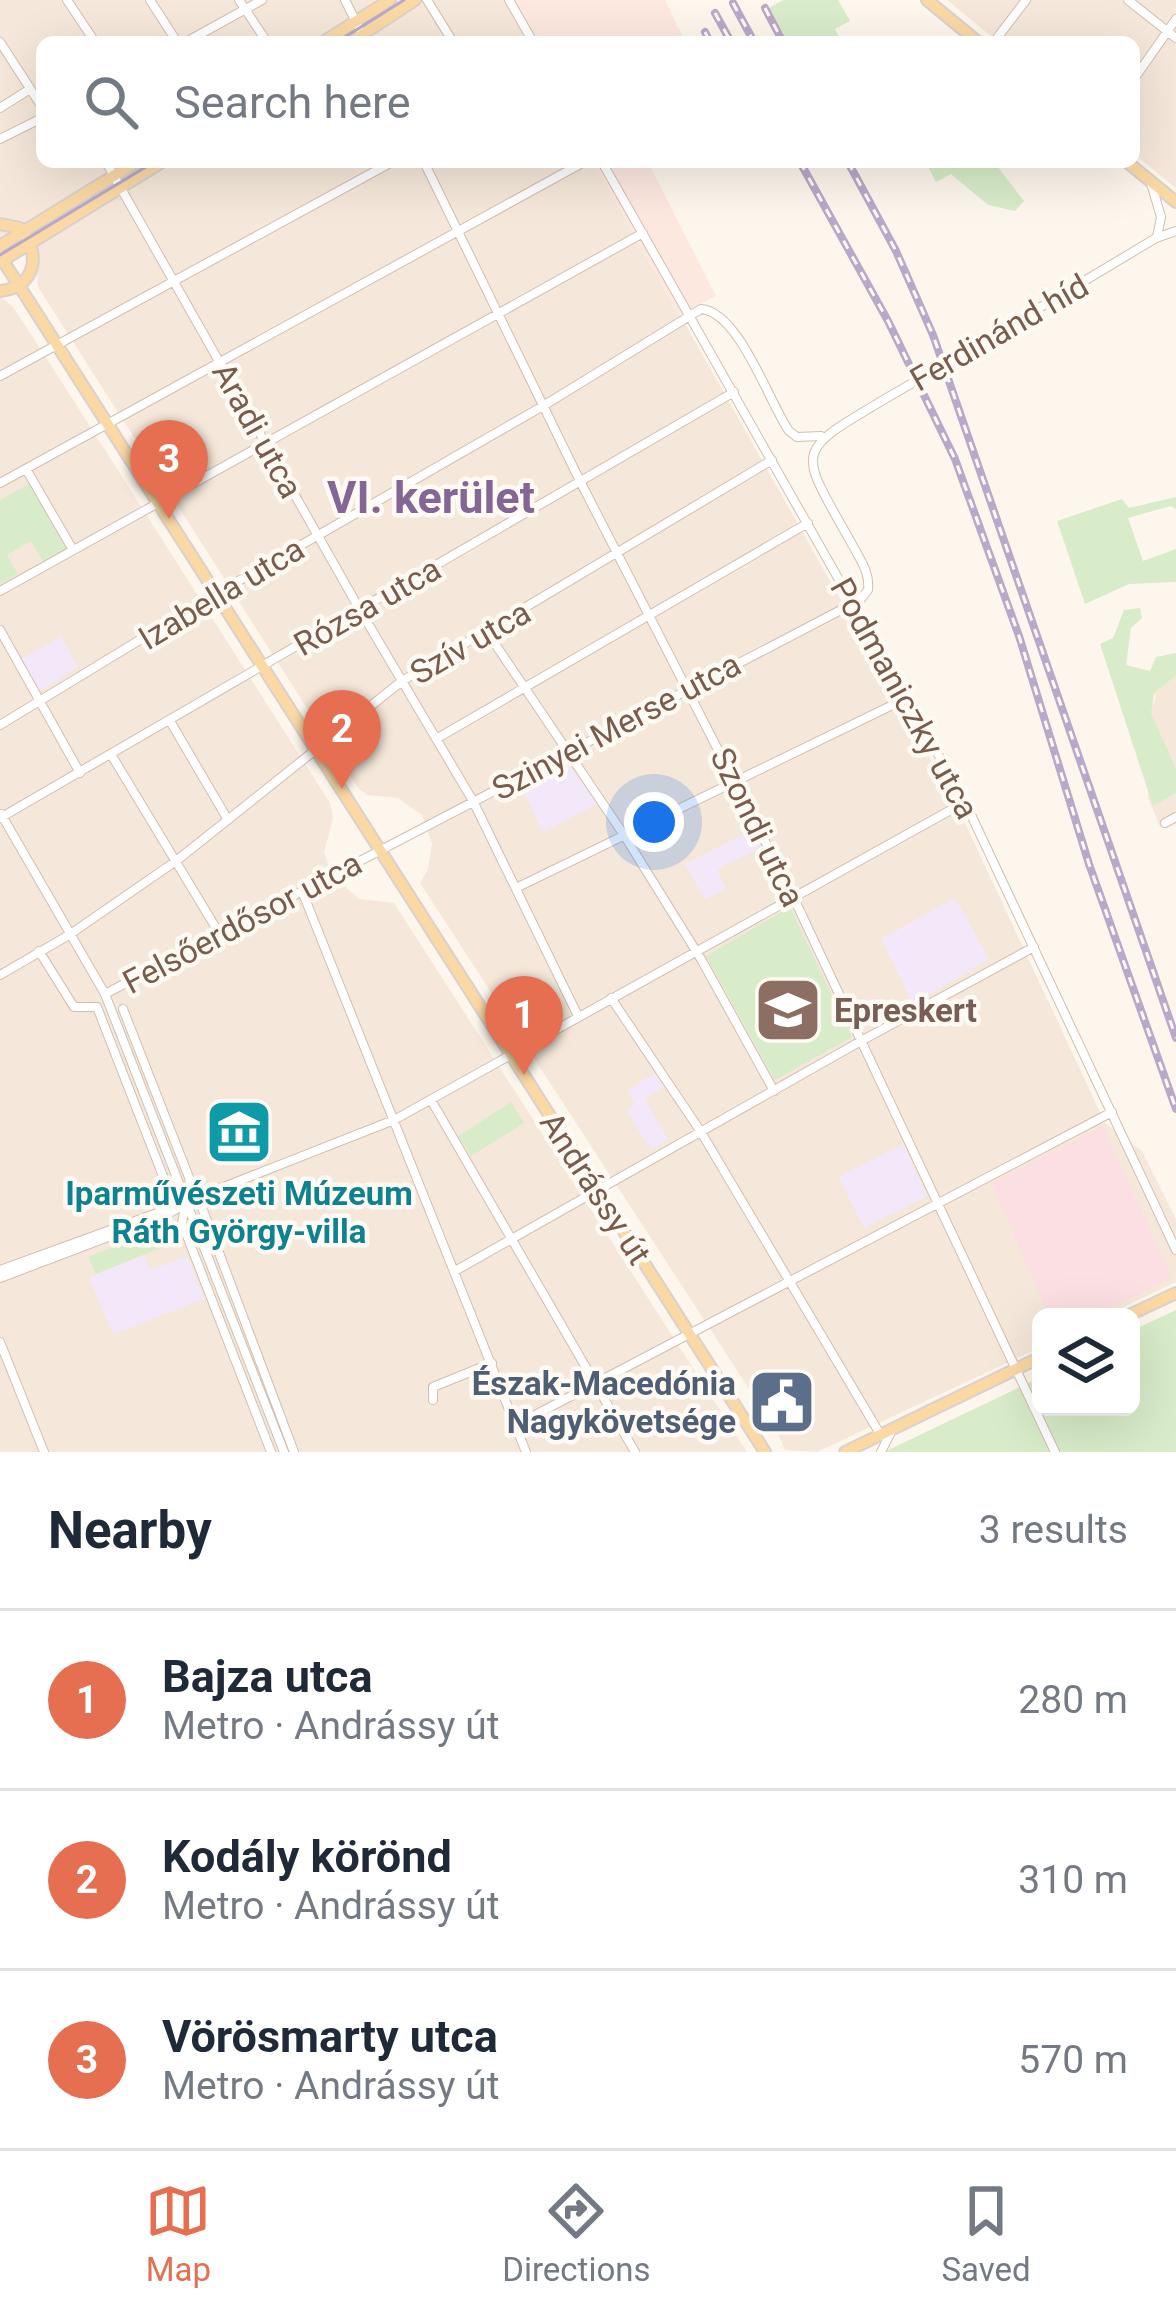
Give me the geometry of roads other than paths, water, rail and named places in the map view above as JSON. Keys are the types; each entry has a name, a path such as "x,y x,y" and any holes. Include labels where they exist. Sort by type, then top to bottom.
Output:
{"main road":[{"path":"332,36 390,0"},
{"path":"365,36 416,0"},
{"path":"927,0 971,36"},
{"path":"0,245 127,168"},
{"path":"1,260 153,168"},
{"path":"1134,168 1176,202"},
{"path":"0,224 24,231 32,243 32,274 20,287 0,291"},
{"name":"Andrássy út","path":"1,260 766,1452"},
{"path":"1140,1309 1173,1292"},
{"path":"853,1450 1032,1361"}],"street":[{"path":"67,0 91,36"},
{"path":"150,0 182,36"},
{"path":"195,36 242,5 262,0"},
{"path":"345,0 358,36"},
{"path":"427,0 449,36"},
{"path":"508,0 529,36"},
{"path":"999,36 1027,0"},
{"path":"1128,0 1176,38"},
{"path":"242,5 263,36"},
{"path":"1140,71 1176,19"},
{"path":"0,42 36,98"},
{"path":"0,108 30,89"},
{"path":"0,139 36,121"},
{"name":"Aradi utca","path":"109,168 359,610 473,801 578,1017"},
{"path":"0,376 381,168"},
{"name":"Szondi utca","path":"427,168 580,481 793,896 1055,1452"},
{"path":"0,483 573,168"},
{"name":"Podmaniczky utca","path":"605,168 965,802 1176,1250"},
{"path":"1150,181 1161,217 1156,238"},
{"name":"Ferdinánd híd","path":"824,435 1156,238 1176,231"},
{"path":"0,591 643,233"},
{"path":"690,314 706,308 724,319 789,431 797,437 824,435"},
{"name":"Izabella utca","path":"0,725 544,406 690,314"},
{"name":"Rózsa utca","path":"1,816 112,756 734,392"},
{"path":"824,435 812,455 814,474 869,581 866,594 854,603"},
{"name":"Szív utca","path":"0,975 176,861 402,681 772,460"},
{"path":"26,469 73,550"},
{"path":"436,739 808,523"},
{"name":"Szinyei Merse utca","path":"380,849 854,603"},
{"path":"0,630 80,773"},
{"path":"487,632 625,835 774,1091"},
{"path":"516,888 907,698"},
{"path":"170,721 227,820"},
{"path":"112,756 220,933"},
{"path":"0,1274 182,1207 394,1120 965,802"},
{"path":"1,816 105,994 182,1207 284,1452"},
{"path":"1165,823 1176,817"},
{"name":"Felsőerdősor utca","path":"105,994 380,849"},
{"path":"302,890 526,1452"},
{"path":"455,1271 1034,947"},
{"path":"39,951 74,1007 97,1007 170,1194 166,1207"},
{"path":"610,998 701,1132 880,1434"},
{"path":"123,1010 190,1180 182,1223 272,1452"},
{"path":"121,1037 133,1033"},
{"path":"430,1100 635,1452"},
{"path":"515,1425 1112,1112"},
{"path":"198,1197 294,1452"},
{"path":"0,1274 166,1207 182,1207"},
{"path":"1,1348 44,1452"},
{"path":"433,1400 433,1387 492,1363"},
{"path":"881,1452 894,1427"}],"tram line":[{"path":"347,36 404,0"},
{"path":"0,255 144,168"}],"railway":[{"path":"733,3 751,36"},
{"path":"765,8 780,36"},
{"path":"715,13 728,36"},
{"path":"705,32 707,36"},
{"path":"803,168 888,321 955,459 1019,636 1089,864 1176,1109"},
{"path":"851,168 896,251 933,335 1176,1038"}],"place":[{"name":"Vörösmarty utca","path":"169,519"},
{"name":"Kodály körönd","path":"342,789"},
{"name":"Epreskert","path":"788,1010"},
{"name":"Bajza utca","path":"524,1075"},
{"name":"Iparművészeti Múzeum Ráth György-villa","path":"239,1132"},
{"name":"Észak-Macedónia Nagykövetsége","path":"782,1402"}],"district":[{"name":"VI. kerület","path":"431,497"}]}
